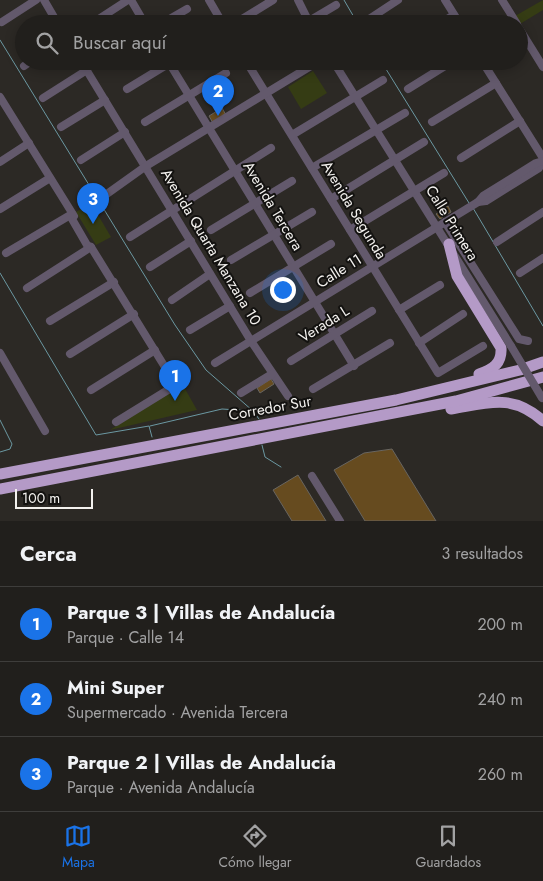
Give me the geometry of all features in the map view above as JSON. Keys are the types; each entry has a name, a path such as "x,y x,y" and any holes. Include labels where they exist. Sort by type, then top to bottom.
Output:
{"highway":[{"path":"396,400 483,373 492,369 499,361 501,353 500,343 457,276 449,244"},
{"name":"Corredor Sur","path":"0,474 396,400 520,370 543,362"},
{"name":"Corredor Sur","path":"0,489 456,401 543,377"},
{"path":"456,401 543,396"},
{"path":"345,423 418,415 504,401 519,405 543,421"}],"street":[{"path":"2,22 36,0"},
{"path":"44,0 53,15"},
{"path":"106,15 130,0 139,15"},
{"path":"209,0 218,15"},
{"path":"249,15 273,0"},
{"path":"298,0 305,15"},
{"path":"375,15 398,0"},
{"path":"445,0 454,15"},
{"path":"502,0 510,15"},
{"path":"320,15 336,5"},
{"path":"177,15 187,9"},
{"path":"528,44 543,67"},
{"path":"43,98 87,70"},
{"name":"Avenida Quarta Manzana 10","path":"87,70 251,342 288,396"},
{"path":"127,90 158,70"},
{"name":"Avenida Tercera","path":"174,70 354,366"},
{"name":"Avenida Segunda","path":"252,70 438,373 483,346"},
{"path":"104,196 146,166 210,129 303,70"},
{"name":"Calle Primera","path":"338,70 394,161 442,224 519,339 528,341"},
{"path":"408,89 439,70"},
{"path":"488,70 543,160"},
{"path":"145,122 226,73"},
{"path":"292,135 383,80"},
{"path":"432,122 496,83"},
{"path":"0,97 3,110 29,143 72,214 72,219 87,245 92,248 114,282 176,384 116,422"},
{"path":"61,127 105,100"},
{"path":"312,168 374,129 405,113"},
{"path":"461,158 520,121"},
{"path":"80,160 125,132"},
{"path":"331,199 424,142"},
{"path":"0,162 29,143"},
{"path":"130,238 172,209 272,148"},
{"name":"Calle 11","path":"216,364 473,205 483,196 509,183 543,160"},
{"path":"350,230 444,174"},
{"path":"0,209 50,178"},
{"path":"211,230 292,181"},
{"path":"231,260 312,212"},
{"path":"497,242 543,212"},
{"path":"6,253 72,214"},
{"name":"Calle Primera","path":"442,224 449,244 543,396"},
{"path":"150,267 191,241"},
{"path":"250,293 331,244"},
{"path":"27,288 92,248"},
{"path":"520,273 543,258"},
{"path":"172,300 210,274"},
{"path":"50,321 114,282"},
{"path":"399,310 440,285"},
{"path":"190,330 230,306"},
{"name":"Verada L","path":"291,361 372,311"},
{"path":"70,354 134,314"},
{"path":"419,343 463,314"},
{"path":"312,389 354,366 390,343"},
{"path":"91,390 155,350"},
{"path":"0,353 46,431"},
{"path":"240,392 272,374"},
{"path":"312,476 340,521"}],"green space":[{"path":"543,0 543,10 528,19 528,15 517,15"},
{"path":"313,71 327,93 301,109 288,87"},
{"path":"91,203 111,237 96,245 76,212"},
{"path":"184,387 197,410 110,430 175,390 176,392"}],"building":[{"path":"222,108 226,115 213,123 209,116"},
{"path":"448,206 451,212 440,219 436,214"},
{"path":"271,379 274,384 260,393 257,388"},
{"path":"392,449 436,521 365,521 334,470 364,453"},
{"path":"298,475 326,521 292,521 273,490"}],"waterway":[{"path":"344,0 353,15"},
{"path":"0,40 15,64"},
{"path":"18,70 175,325 206,370 253,411 259,419"},
{"path":"387,70 469,203"},
{"path":"473,208 543,326"},
{"path":"0,273 96,435 149,426 152,437"},
{"path":"150,426 222,409 253,411"},
{"path":"0,420 12,444 10,449 0,452"},
{"path":"262,445 265,457 281,467"}],"place":[{"name":"Mini Super","path":"218,116"},
{"name":"Parque 2 | Villas de Andalucía","path":"93,224"},
{"name":"Parque 3 | Villas de Andalucía","path":"175,401"}]}
